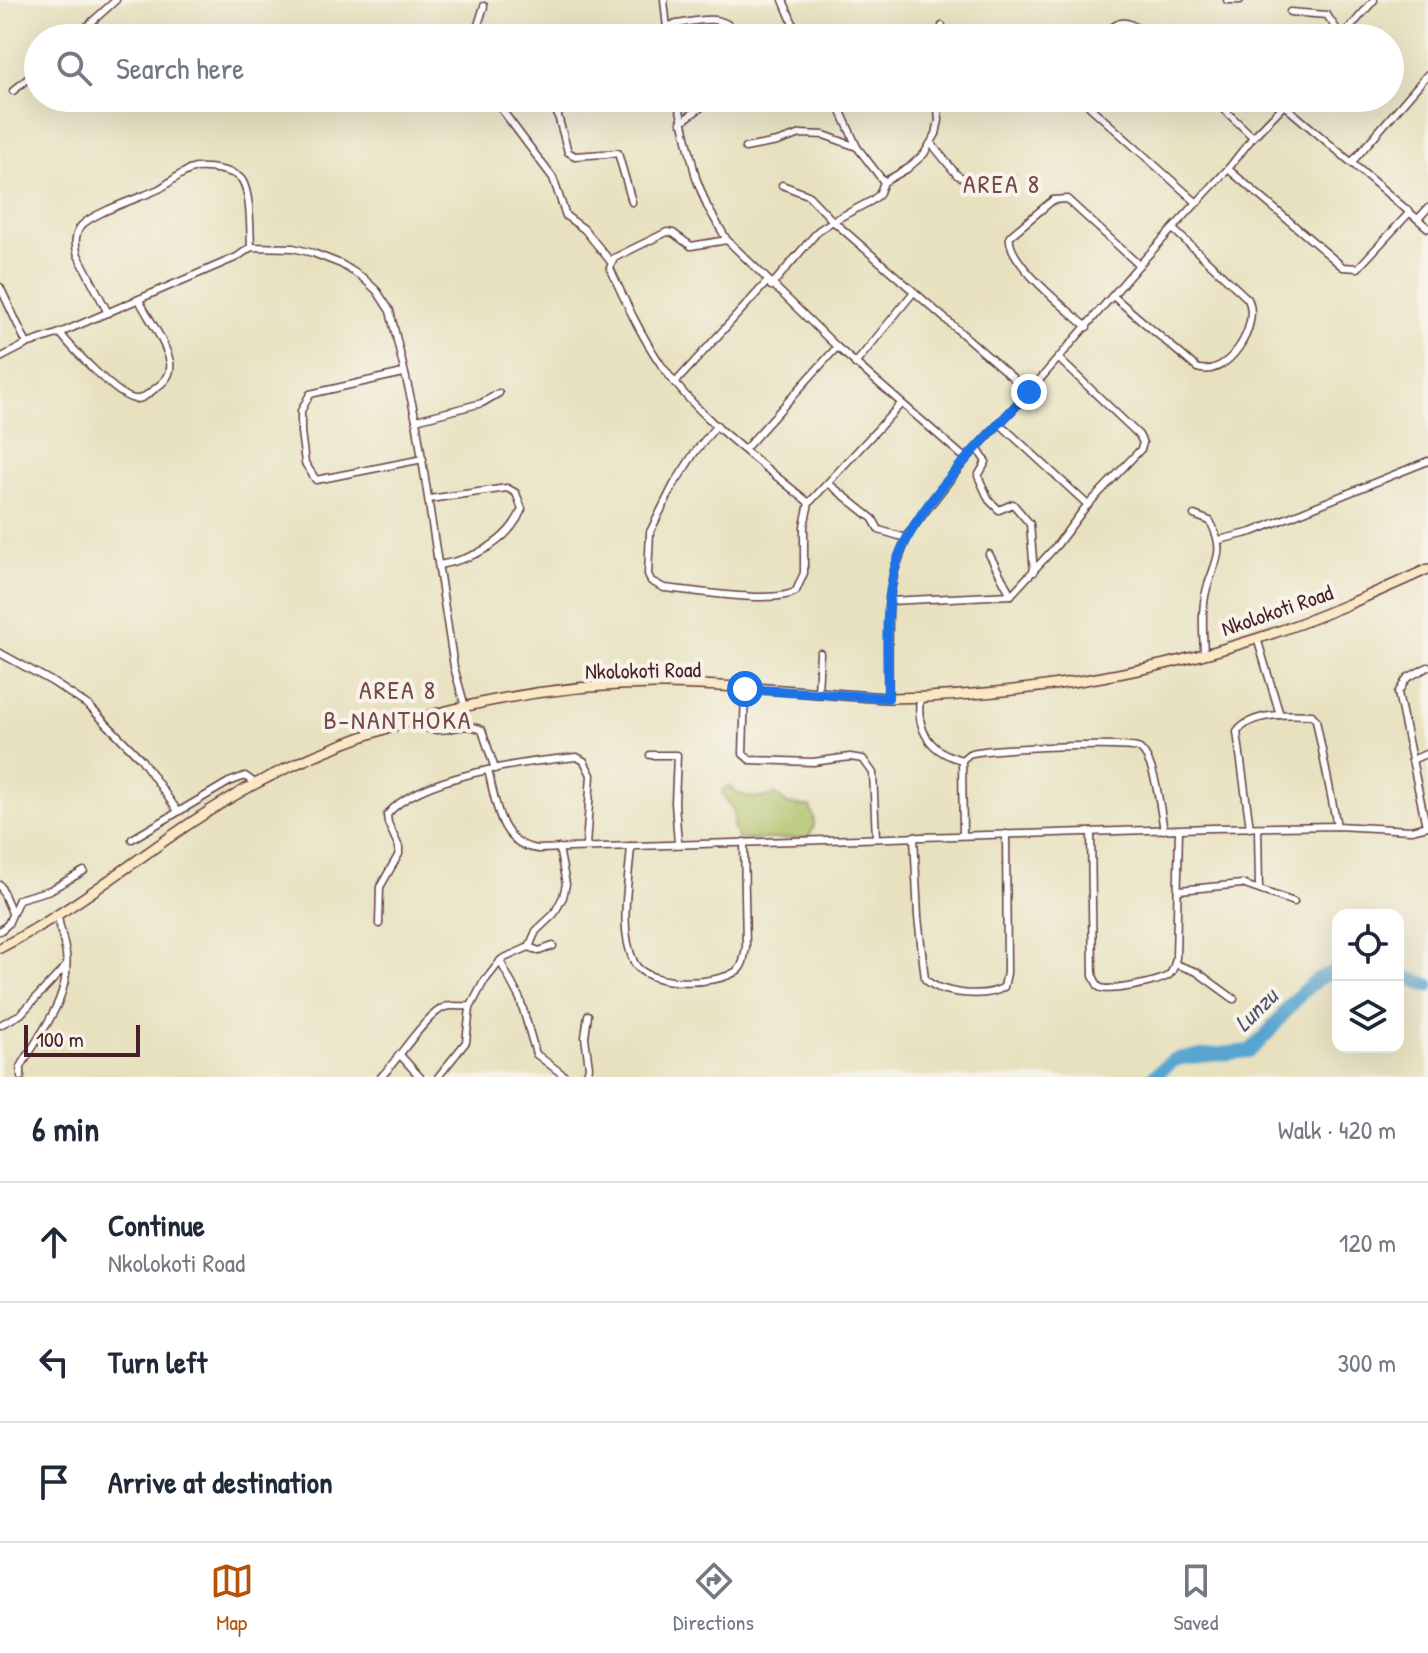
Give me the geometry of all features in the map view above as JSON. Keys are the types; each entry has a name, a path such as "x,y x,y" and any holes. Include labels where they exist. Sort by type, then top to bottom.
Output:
{"main road":[{"name":"Nkolokoti Road","path":"0,948 58,917 188,826 256,784 321,754 411,720 559,690 617,686 662,684 920,698 1083,680 1257,638 1428,569"}],"street":[{"path":"89,24 116,0"},
{"path":"664,0 667,24"},
{"path":"783,0 793,24"},
{"path":"1227,0 1240,0"},
{"path":"1353,24 1374,0"},
{"path":"478,24 484,6"},
{"path":"1290,12 1327,15 1333,24"},
{"path":"682,24 719,19 729,24"},
{"path":"1404,102 1428,74"},
{"path":"13,91 24,82"},
{"path":"504,112 553,178 566,216 578,223 611,262"},
{"path":"557,112 568,152 575,156 618,153 632,202"},
{"path":"679,112 696,178 707,206 727,240 855,364 966,459"},
{"path":"681,122 695,112"},
{"path":"841,112 857,147 884,182"},
{"path":"675,383 819,230 871,201 879,195 884,182 907,169 931,143 939,120 938,112"},
{"path":"1096,112 1196,202"},
{"path":"1227,112 1253,137"},
{"path":"888,698 889,601 906,538 966,459 1059,359 1253,137 1279,112"},
{"path":"1292,112 1428,228"},
{"path":"1352,162 1395,112"},
{"path":"745,148 801,134 824,135 857,147"},
{"path":"931,143 957,175 986,189 1012,177"},
{"path":"108,313 78,255 79,229 90,219 162,187 185,172 198,168 234,173 240,177 247,194 251,247"},
{"path":"1228,169 1343,267 1358,268 1410,212"},
{"path":"782,185 808,195 913,293 1029,392"},
{"path":"1087,327 1018,261 1009,243 1010,236 1053,200 1067,199 1139,265"},
{"path":"1418,219 1428,208"},
{"path":"1113,296 1197,368 1204,371 1211,369 1238,350 1250,325 1252,312 1248,299 1173,229"},
{"path":"727,240 691,246 667,232 614,258 610,268 624,299 675,383 717,425 809,503"},
{"path":"0,358 237,257 251,247 293,248 313,253 341,264 362,277 377,291 390,311 416,420 454,667 465,707"},
{"path":"0,287 27,344"},
{"path":"855,364 913,293"},
{"path":"60,333 123,395 132,399 144,397 166,381 170,371 166,353 139,300"},
{"path":"745,449 837,347"},
{"path":"889,601 1011,595 1141,449 1143,443 1131,425 1059,359"},
{"path":"403,373 310,394 301,411 305,463 316,480 423,459"},
{"path":"416,420 482,403 499,393"},
{"path":"717,425 673,486 650,532 648,574 657,586 756,597 791,595 800,586 804,573 804,526 809,503 901,404"},
{"path":"1000,424 1088,505"},
{"path":"977,448 986,462 978,476 989,500 999,510 1013,504 1030,524 1034,572"},
{"path":"1219,540 1252,532 1428,461"},
{"path":"828,483 873,519 879,530 906,538"},
{"path":"429,499 507,488 516,493 522,509 517,522 483,552 467,560 439,565"},
{"path":"1194,515 1210,521 1219,540 1217,565 1206,593 1204,653"},
{"path":"989,554 1011,595"},
{"path":"1257,638 1280,715"},
{"path":"0,653 89,706 141,759 177,810"},
{"path":"818,694 820,653"},
{"path":"411,720 433,732 468,726 482,730 499,816 511,838 526,848 1337,826 1411,830 1427,826 1398,693 1407,678 1428,667"},
{"path":"745,689 743,754 746,758 813,762 850,757 863,759 873,773 876,838"},
{"path":"920,698 919,717 924,735 943,754 962,760 978,751 1136,746 1143,752 1151,768 1164,830"},
{"path":"1259,888 1254,828 1237,732 1249,722 1280,715 1310,715 1316,720 1337,826"},
{"path":"1412,760 1428,753"},
{"path":"650,755 677,755 675,803 678,844"},
{"path":"379,924 380,887 399,854 387,815 410,795 492,770 577,757 584,761 591,775 586,846"},
{"path":"962,760 963,835"},
{"path":"132,839 177,810 245,776 256,784"},
{"path":"1091,832 1093,976 1103,989 1136,986 1166,977 1175,964 1179,830"},
{"path":"914,836 925,979 935,986 977,993 998,991 1006,982 1006,834"},
{"path":"631,846 627,923 635,964 641,971 656,978 687,982 732,973 743,963 746,948 744,842"},
{"path":"438,1077 466,1042 470,1006 483,983 500,961 529,947 536,931 554,914 563,897 566,884 559,848"},
{"path":"0,931 19,899 50,890 84,871"},
{"path":"1179,890 1232,884 1259,888 1294,902"},
{"path":"0,885 12,913"},
{"path":"21,1077 21,1067 61,998 66,966 58,917"},
{"path":"529,947 539,951 553,946"},
{"path":"500,961 520,999 536,1054 566,1077"},
{"path":"1175,964 1197,972 1234,999"},
{"path":"0,1025 21,1014 66,966"},
{"path":"381,1077 424,1024 443,1007 470,1006"},
{"path":"586,1077 589,1067 585,1037 588,1015"},
{"path":"401,1056 420,1077"}],"green space":[{"path":"728,786 750,797 763,798 775,794 788,804 810,807 814,820 812,831 806,838 739,840 733,827 735,813 721,791"}],"waterway":[{"name":"Lunzu","path":"1153,1077 1172,1061 1181,1058 1249,1051 1301,993 1332,973"},
{"name":"Lunzu","path":"1404,976 1428,985"}],"district":[{"name":"AREA 8","path":"1002,184"},
{"name":"AREA 8 B-NANTHOKA","path":"398,705"}],"route":[{"path":"745,689 888,698 889,601 900,551 908,534 966,459 1029,392"}]}
